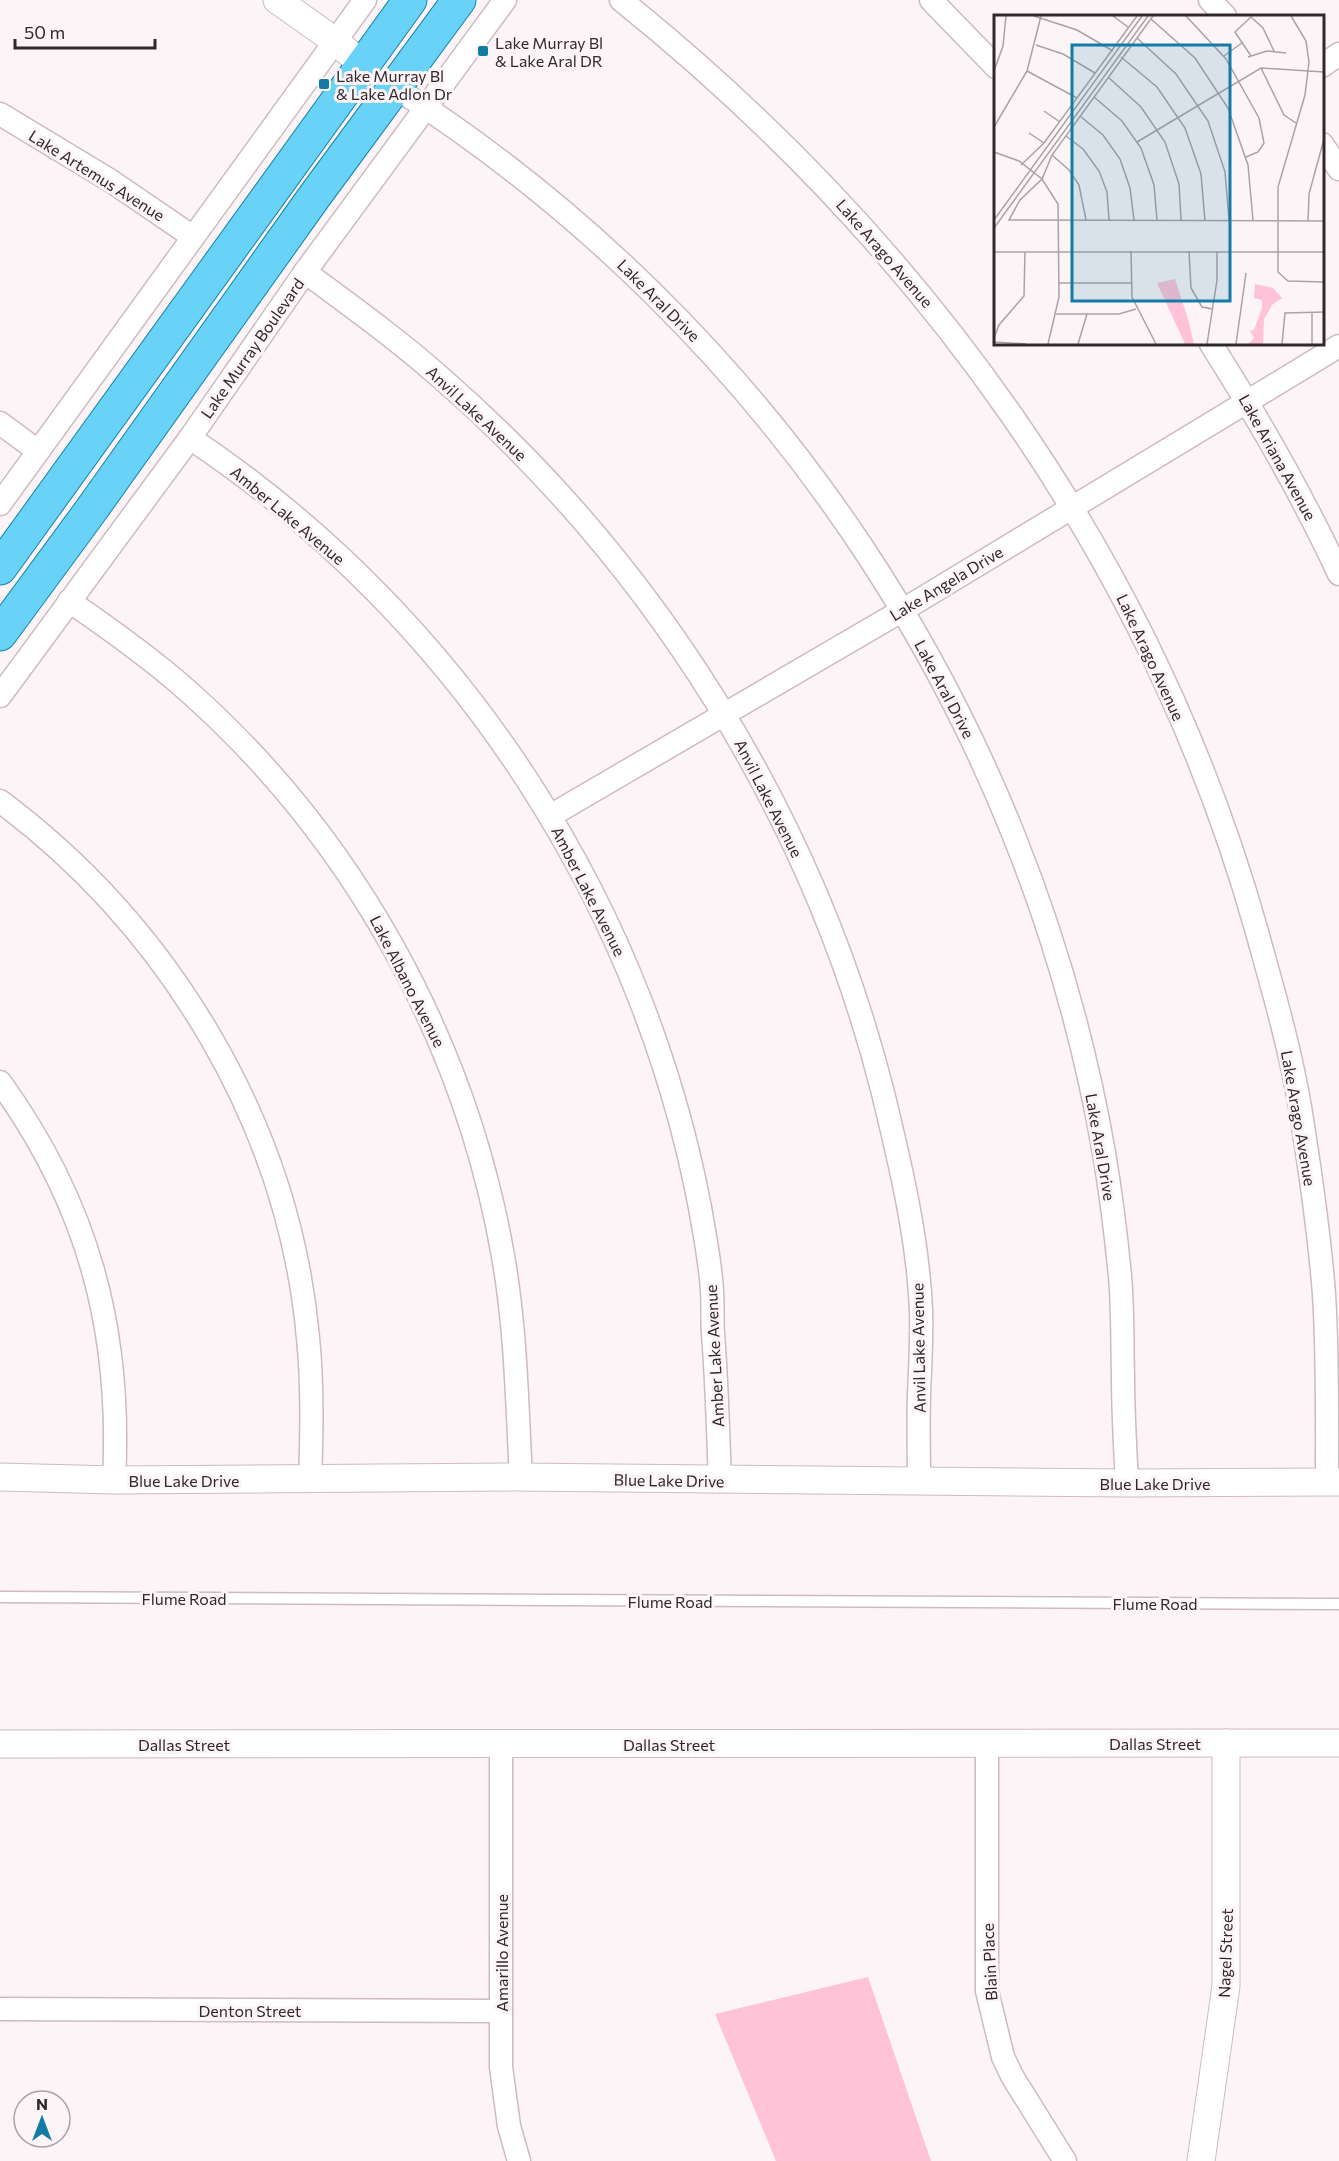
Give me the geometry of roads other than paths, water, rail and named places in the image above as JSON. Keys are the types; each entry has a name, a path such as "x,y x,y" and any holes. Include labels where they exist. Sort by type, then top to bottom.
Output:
{"main road":[{"path":"0,634 314,197 459,0"},
{"path":"396,88 404,9"},
{"path":"0,568 404,9"},
{"path":"360,136 363,65"}],"street":[{"path":"277,0 335,41 363,65"},
{"path":"0,504 364,0"},
{"name":"Lake Murray Boulevard","path":"0,696 190,438 305,272 505,0"},
{"name":"Lake Arago Avenue","path":"621,0 676,44 774,134 879,243 953,333 995,389 1072,507 1107,567 1145,640 1197,755 1226,831 1264,952 1299,1103 1317,1224 1324,1293 1333,1482"},
{"path":"931,0 994,65"},
{"path":"1210,0 1224,15"},
{"path":"1324,65 1339,54"},
{"name":"Lake Aral Drive","path":"396,88 479,144 563,210 608,249 685,324 756,403 834,504 903,610 954,701 992,781 1039,901 1076,1025 1103,1151 1113,1214 1120,1278 1127,1483"},
{"name":"Lake Artemus Avenue","path":"0,114 111,181 193,237"},
{"path":"1324,146 1339,168"},
{"name":"Anvil Lake Avenue","path":"305,272 382,328 426,364 497,429 541,474 622,568 674,636 759,775 808,875 839,954 876,1065 901,1174 914,1249 921,1311 919,1481"},
{"name":"Lake Ariana Avenue","path":"1212,345 1248,402 1290,476 1339,574"},
{"name":"Lake Angela Drive","path":"550,816 903,610 1339,346"},
{"path":"0,423 38,451"},
{"name":"Amber Lake Avenue","path":"190,438 297,518 386,602 460,686 505,746 582,871 629,971 666,1075 682,1128 694,1181 712,1290 720,1481"},
{"name":"Lake Albano Avenue","path":"69,601 188,691 260,761 323,838 357,887 403,964 426,1010 450,1067 480,1156 493,1206 510,1308 522,1478"},
{"path":"0,801 50,841 92,880 152,948 203,1024 247,1106 280,1196 302,1288 312,1383 310,1479"},
{"path":"0,1082 33,1131 61,1182 92,1263 113,1365 116,1403 114,1479"},
{"name":"Blue Lake Drive","path":"0,1477 1333,1482"},
{"name":"Nagel Street","path":"1201,2161 1226,1986 1226,1743"},
{"name":"Dallas Street","path":"0,1744 1339,1743"},
{"name":"Amarillo Avenue","path":"501,1744 501,2067 509,2126 519,2161"},
{"name":"Blain Place","path":"987,1744 987,1990 1003,2057 1065,2161"},
{"name":"Denton Street","path":"0,2009 501,2011"}],"lane":[{"name":"Flume Road","path":"0,1597 1339,1604"}],"place":[{"name":"Lake Murray Bl & Lake Aral DR","path":"483,51"},
{"name":"Lake Murray Bl & Lake Adlon Dr","path":"324,84"}]}
